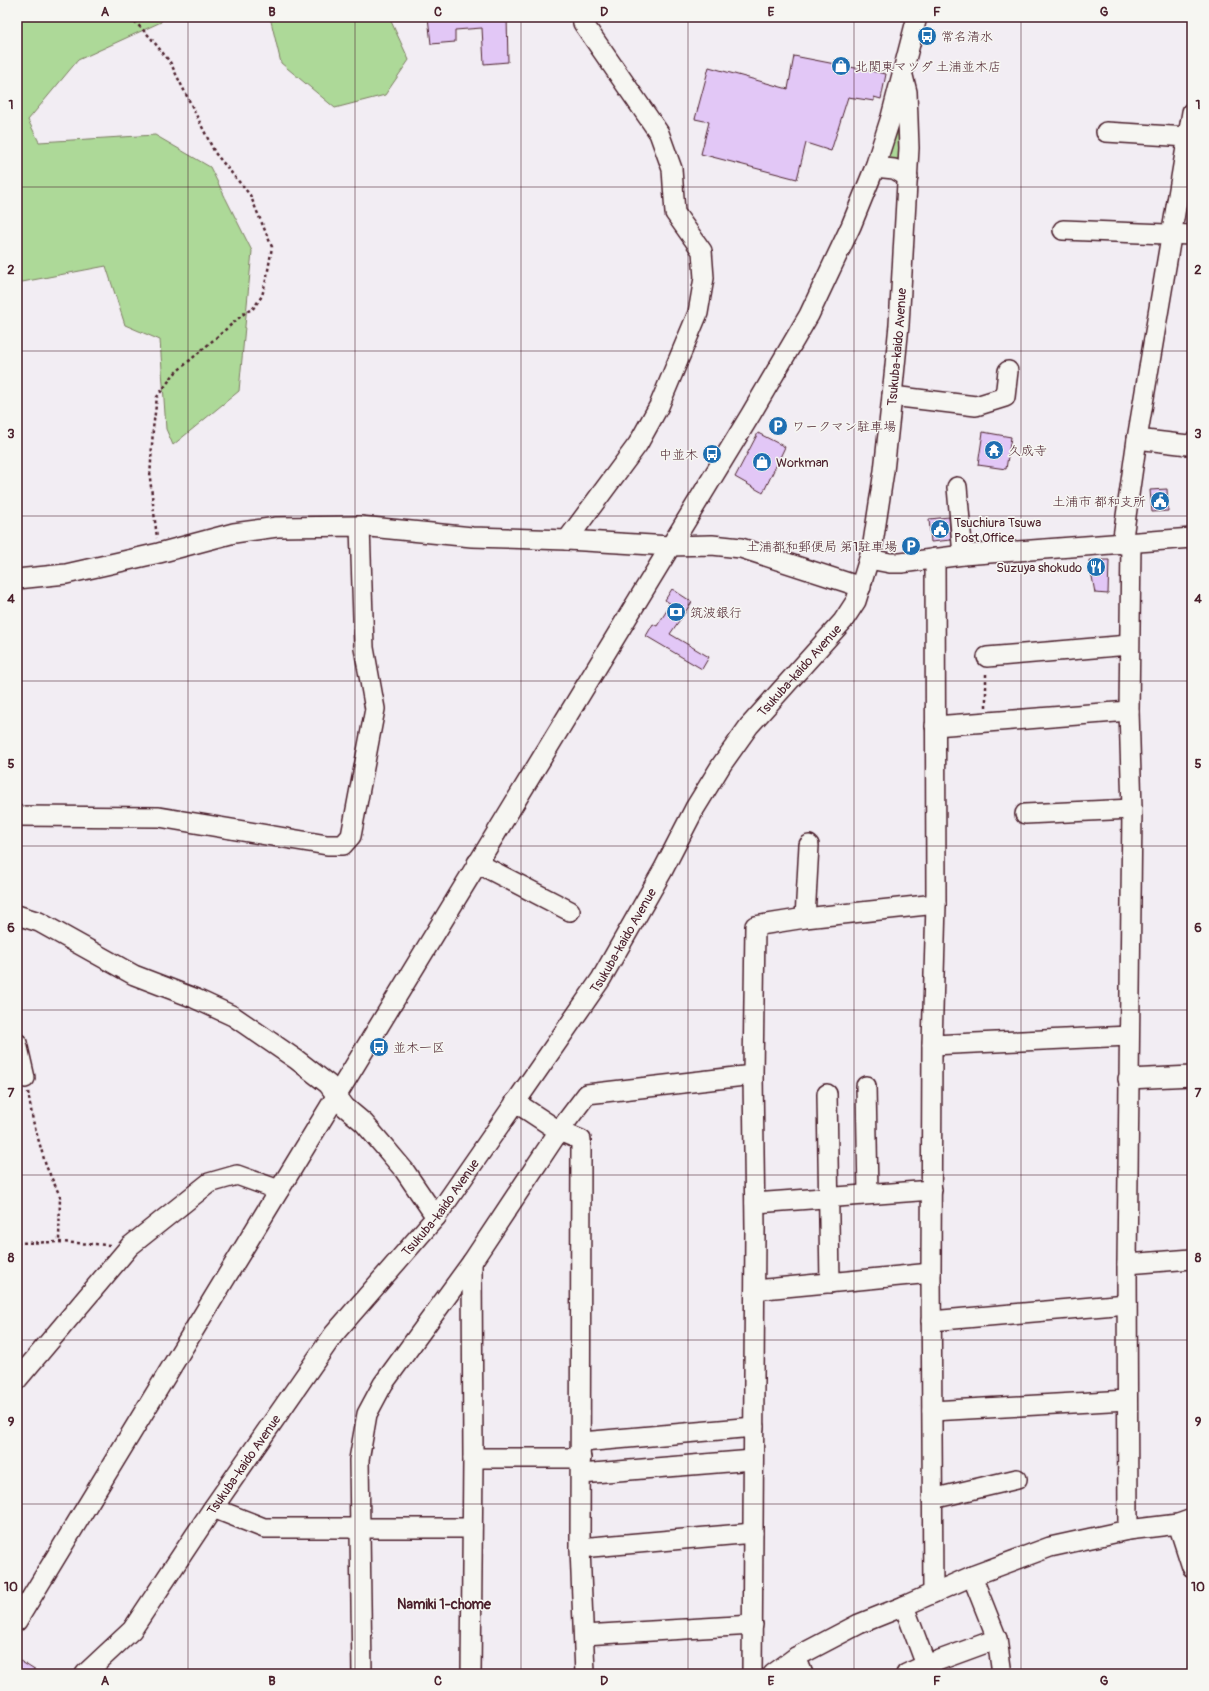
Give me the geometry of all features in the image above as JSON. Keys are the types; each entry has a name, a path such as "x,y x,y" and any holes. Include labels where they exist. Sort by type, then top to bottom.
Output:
{"street":[{"path":"567,540 638,444 659,406 698,313 704,278 702,251 674,213 675,198 672,169 659,133 583,23 582,17"},
{"path":"17,1622 809,315 851,226 875,167 903,76 917,17"},
{"name":"Tsukuba-kaido Avenue","path":"85,1674 132,1630 213,1508 334,1334 436,1217 601,979 663,870 695,808 722,764 749,726 843,622 856,601 869,559 884,471 892,396 908,177 909,132 907,92 903,76"},
{"path":"891,117 904,125 909,132"},
{"path":"1106,132 1190,126 1137,439 1126,544 1132,809 1128,1079 1128,1530"},
{"path":"875,167 894,169 908,177"},
{"path":"1063,230 1192,236"},
{"path":"892,396 976,406 1005,397 1008,371"},
{"path":"1137,439 1188,445 1192,443"},
{"path":"957,487 963,555"},
{"path":"17,816 159,818 327,845 343,845 351,836 375,709 364,648 360,526"},
{"path":"17,579 66,574 159,554 234,533 277,527 360,526 472,537 567,540 670,546 712,545 740,548 860,587"},
{"path":"869,559 890,563 963,555 1192,538"},
{"path":"933,1593 931,1273 932,1045 936,904 936,558"},
{"path":"987,657 1129,645"},
{"path":"935,726 1129,711"},
{"path":"1025,814 1132,809"},
{"path":"805,918 808,845"},
{"path":"477,863 570,911"},
{"path":"752,1674 755,1290 753,1075 755,926 805,918 936,904"},
{"path":"17,915 40,922 134,975 194,998 233,1016 297,1060 328,1084 345,1107 364,1123 404,1170 436,1217"},
{"path":"932,1045 1129,1036"},
{"path":"17,1043 25,1078"},
{"path":"362,1674 359,1460 367,1414 383,1384 472,1262 559,1130 587,1094 753,1075"},
{"path":"1128,1079 1192,1076"},
{"path":"866,1086 868,1194"},
{"path":"827,1094 830,1283"},
{"path":"515,1102 559,1130 581,1140 580,1548 585,1674"},
{"path":"17,1380 130,1246 209,1183 237,1175 280,1190"},
{"path":"755,1203 932,1190"},
{"path":"1127,1264 1192,1259"},
{"path":"471,1674 473,1458 472,1262"},
{"path":"755,1290 931,1273"},
{"path":"931,1321 1127,1304"},
{"path":"932,1411 1127,1400"},
{"path":"581,1458 754,1427"},
{"path":"473,1458 753,1460"},
{"path":"932,1499 1017,1479"},
{"path":"213,1508 264,1528 472,1528"},
{"path":"773,1674 800,1665 859,1624 972,1576 1050,1547 1128,1530 1185,1521 1192,1567"},
{"path":"580,1548 753,1533"},
{"path":"972,1576 997,1639 1002,1674"},
{"path":"904,1606 926,1665"},
{"path":"584,1635 752,1625"},
{"path":"906,1674 926,1665 997,1639"}],"path":[{"path":"130,17 150,37 170,62 215,153 250,195 272,247 262,296 252,310 247,311 174,374 157,397 153,429 150,478 159,554"},
{"path":"985,722 987,657"},
{"path":"25,1078 33,1120 46,1166 60,1196 59,1242"},
{"path":"17,1243 59,1242 130,1246"}],"green space":[{"path":"17,17 162,17 161,22 78,60 28,120 39,142 155,135 210,167 252,251 239,391 173,445 166,429 160,340 125,325 106,266 17,283"},
{"path":"270,17 389,17 409,60 385,95 335,108 281,63"},
{"path":"896,131 901,133 904,168 885,163"}],"building":[{"path":"428,17 507,17 508,62 484,64 482,28 455,30 455,42 431,44"},
{"path":"794,56 886,74 881,99 874,97 874,101 848,97 831,151 806,143 797,179 701,154 709,122 695,119 709,67 788,89"},
{"path":"983,432 1011,437 1006,469 978,465"},
{"path":"758,433 785,447 763,493 735,477"},
{"path":"1167,489 1168,511 1152,512 1150,490"},
{"path":"949,517 951,540 931,542 929,519"},
{"path":"1089,560 1109,560 1108,594 1095,593"},
{"path":"672,589 692,602 670,634 709,657 702,669 646,636 653,624 657,626 671,604 665,600"},
{"path":"17,1659 41,1674 17,1674"}],"place":[{"name":"常名清水","path":"927,36"},
{"name":"北関東マツダ 土浦並木店","path":"841,66"},
{"name":"ワークマン駐車場","path":"778,426"},
{"name":"久成寺","path":"994,450"},
{"name":"中並木","path":"712,454"},
{"name":"Workman","path":"762,462"},
{"name":"土浦市 都和支所","path":"1160,501"},
{"name":"Tsuchiura Tsuwa Post Office","path":"940,529"},
{"name":"土浦都和郵便局 第1駐車場","path":"911,546"},
{"name":"Suzuya shokudo","path":"1096,567"},
{"name":"筑波銀行","path":"676,612"},
{"name":"並木一区","path":"379,1047"}],"district":[{"name":"Namiki 1-chome","path":"444,1604"}]}
